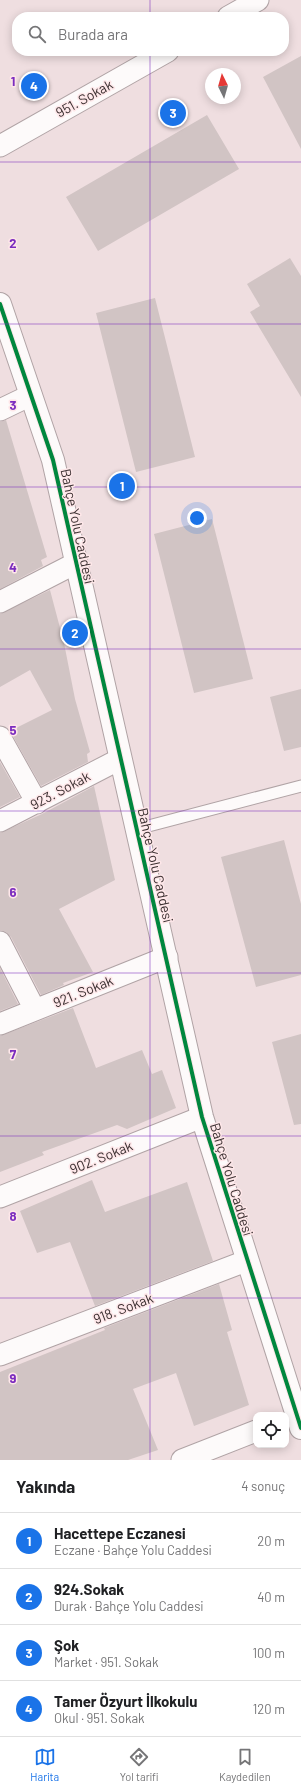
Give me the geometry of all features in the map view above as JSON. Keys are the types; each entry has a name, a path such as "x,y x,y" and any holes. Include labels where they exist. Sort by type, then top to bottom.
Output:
{"street":[{"path":"237,12 258,0"},
{"name":"951. Sokak","path":"0,146 159,56"},
{"name":"Bahçe Yolu Caddesi","path":"0,304 53,460 202,1117 295,1421"},
{"path":"0,410 31,395"},
{"path":"0,602 76,563"},
{"path":"0,737 37,803"},
{"name":"923. Sokak","path":"0,821 120,759"},
{"path":"0,942 35,1010"},
{"name":"921. Sokak","path":"0,1024 166,957"},
{"name":"902. Sokak","path":"0,1197 202,1117"},
{"name":"918. Sokak","path":"0,1355 246,1261"},
{"path":"182,1460 253,1433"}],"lane":[{"path":"137,830 301,786"}],"building":[{"path":"301,56 301,149 263,77"},
{"path":"207,115 239,169 98,251 66,197"},
{"path":"290,258 301,276 301,397 250,312 260,306 247,284"},
{"path":"155,298 195,457 136,472 96,313"},
{"path":"6,420 47,557 41,560 43,566 0,589 0,422"},
{"path":"212,519 253,679 194,693 154,534"},
{"path":"50,590 64,643 75,699 90,752 87,754 88,762 41,786 10,731 52,710 30,670 0,687 0,614"},
{"path":"301,689 301,747 284,751 270,697"},
{"path":"0,762 20,797 0,807"},
{"path":"94,786 115,880 59,909 93,972 63,983 64,985 41,995 11,937 6,932 0,930 0,833 42,814"},
{"path":"284,840 301,904 301,975 256,987 221,857"},
{"path":"0,968 18,1004 0,1011"},
{"path":"73,1008 96,1068 142,1050 152,1074 162,1070 176,1108 127,1129 117,1125 42,1152 44,1155 0,1172 0,1036"},
{"path":"301,1034 301,1124 294,1125 272,1042"},
{"path":"92,1180 105,1212 187,1182 213,1261 95,1306 70,1242 37,1253 20,1211"},
{"path":"219,1284 232,1330 227,1332 249,1405 194,1426 176,1373 133,1389 158,1450 128,1460 0,1460 0,1372 105,1330 104,1328"}],"cycle path":[{"path":"0,304 53,460 202,1117 301,1428"}],"place":[{"name":"Tamer Özyurt İlkokulu","path":"34,86"},
{"name":"Şok","path":"173,113"},
{"name":"Hacettepe Eczanesi","path":"122,486"},
{"name":"924.Sokak","path":"75,633"}]}
